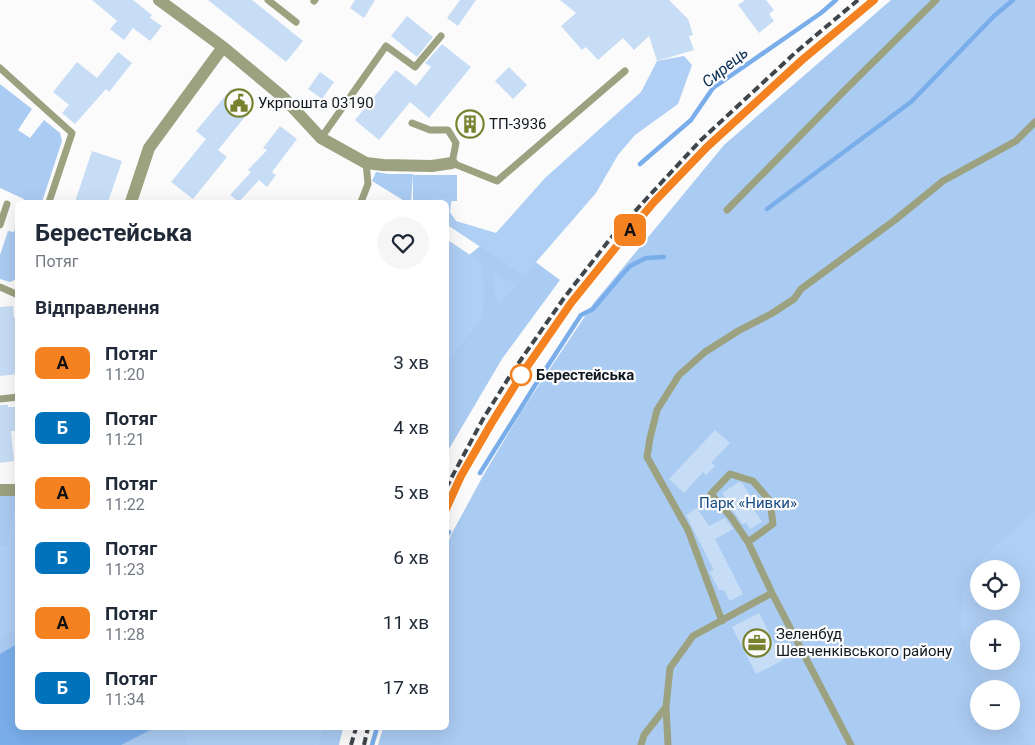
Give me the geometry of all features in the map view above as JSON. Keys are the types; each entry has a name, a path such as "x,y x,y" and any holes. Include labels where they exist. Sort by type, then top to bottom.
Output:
{"street":[{"path":"159,0 223,47 283,97 321,138 366,163 432,166 452,163"},
{"path":"132,200 149,148 223,47"},
{"path":"0,490 15,490"}],"lane":[{"path":"268,0 296,22"},
{"path":"727,210 936,0"},
{"path":"321,138 386,46 415,67 441,36"},
{"path":"0,68 72,133 50,200"},
{"path":"412,123 430,130 448,130 456,143 452,163 497,181 625,71"},
{"path":"722,621 688,530 647,456 657,410 679,375 705,352 794,299 801,289 895,220 943,181 1016,141 1035,122"},
{"path":"362,200 368,184 366,163"},
{"path":"0,225 7,204"},
{"path":"0,287 15,294"},
{"path":"0,399 15,397"},
{"path":"748,542 773,524 770,502 753,481 730,474 711,494 731,517 748,542 772,593 851,745"},
{"path":"668,745 666,707 670,668 693,636 772,593"},
{"path":"641,745 644,735 666,707"}],"green space":[{"name":"Парк «Нивки»","path":"891,0 1035,0 1035,745 378,745 382,730 449,730 449,540 484,474 521,412 593,304 724,145"},
{"path":"0,84 32,109 18,130 30,138 44,120 60,133 62,141 43,200 24,200 0,188"},
{"path":"376,172 413,174 411,200 403,200 372,181"},
{"path":"413,175 457,175 457,201 413,200"},
{"path":"15,228 15,280 10,282 0,279 0,255 8,231 14,232"},
{"path":"496,233 560,280 502,359 449,449 449,272"},
{"path":"15,492 15,730 343,730 339,745 0,745 0,494"}],"shaded area":[{"path":"684,56 692,65 678,104 635,135 618,155 596,193 524,276 449,226 449,200 420,200 452,198 450,212 456,221 496,233 545,178 641,92 657,61"},
{"path":"449,241 481,262 485,294 482,319 449,358"},
{"path":"494,272 516,285 498,306 493,285"},
{"path":"15,511 15,630 0,637 0,587 2,585 0,582 0,546 7,546 10,524"},
{"path":"1035,511 1035,745 1030,745 1020,730 1020,680 984,680 976,670 1020,670 1020,620 970,620 970,663 969,662 960,617 964,590 970,580 970,610 1020,610 1020,560 981,560"},
{"path":"15,645 15,730 150,730 121,745 0,745 0,654"},
{"path":"184,730 323,730 319,745 188,745"}],"building":[{"path":"92,0 133,0 152,15 150,18 162,26 150,41 133,28 124,40 110,29 117,21"},
{"path":"208,0 252,0 303,41 286,62"},
{"path":"355,0 375,0 364,18 350,8"},
{"path":"460,0 476,0 458,26 447,18"},
{"path":"560,0 669,0 688,19 693,35 689,36 694,50 657,61 649,36 634,50 623,38 598,60 586,47 582,50 561,26 576,13"},
{"path":"745,0 766,0 774,10 769,14 774,21 759,33 738,5"},
{"path":"407,16 433,37 417,57 391,36"},
{"path":"442,44 471,67 429,118 410,102 379,140 355,120 396,70 416,86 431,67 425,63"},
{"path":"118,52 132,63 109,92 106,89 75,124 62,113 69,105 53,92 77,62 97,78"},
{"path":"509,67 527,85 513,99 495,81"},
{"path":"320,72 334,82 322,99 308,89"},
{"path":"231,89 253,107 218,150 227,157 193,199 171,182 206,139 196,131"},
{"name":"ТП-3936","path":"471,115 480,123 469,134 460,126"},
{"path":"280,126 297,139 272,172 276,175 267,187 259,180 241,200 236,200 230,195 251,172 248,170 267,150 263,148"},
{"path":"92,151 122,161 109,200 76,200"},
{"path":"13,306 15,318 15,374 0,376 0,307"},
{"path":"0,405 8,405 8,407 15,407 15,431 11,431 14,461 0,463"},
{"path":"715,430 730,443 711,463 715,466 706,475 703,472 684,493 669,479"},
{"path":"739,482 742,483 753,500 749,502 762,522 750,529 746,523 742,524 722,493"},
{"path":"697,508 709,526 725,518 733,529 715,539 743,594 730,601 724,590 719,590 709,572 714,570 686,515"},
{"name":"Зеленбуд Шевченківського району","path":"759,613 783,660 756,674 732,627"}],"waterway":[{"name":"Сирець","path":"640,164 691,120 713,88 821,13 836,0"},
{"path":"767,209 911,102 994,16 1013,0"},
{"path":"480,473 581,315 593,309 630,266 646,258 664,257"},
{"path":"372,745 376,730"}],"railway":[{"path":"449,482 483,419 513,371 564,298 610,239 701,140 796,52 858,0"},
{"path":"449,502 461,476 491,423 522,374 571,303 615,247 654,202 707,147 802,60 874,0"},
{"path":"351,745 355,730"},
{"path":"364,745 368,730"}],"train":[{"name":"A","path":"449,502 461,476 522,374 571,303 654,202 707,147 802,60 874,0"}],"place":[{"name":"Укрпошта 03190","path":"239,103"},
{"name":"ТП-3936","path":"470,124"},
{"name":"Берестейська","path":"521,375"},
{"name":"Зеленбуд Шевченківського району","path":"757,643"}]}
